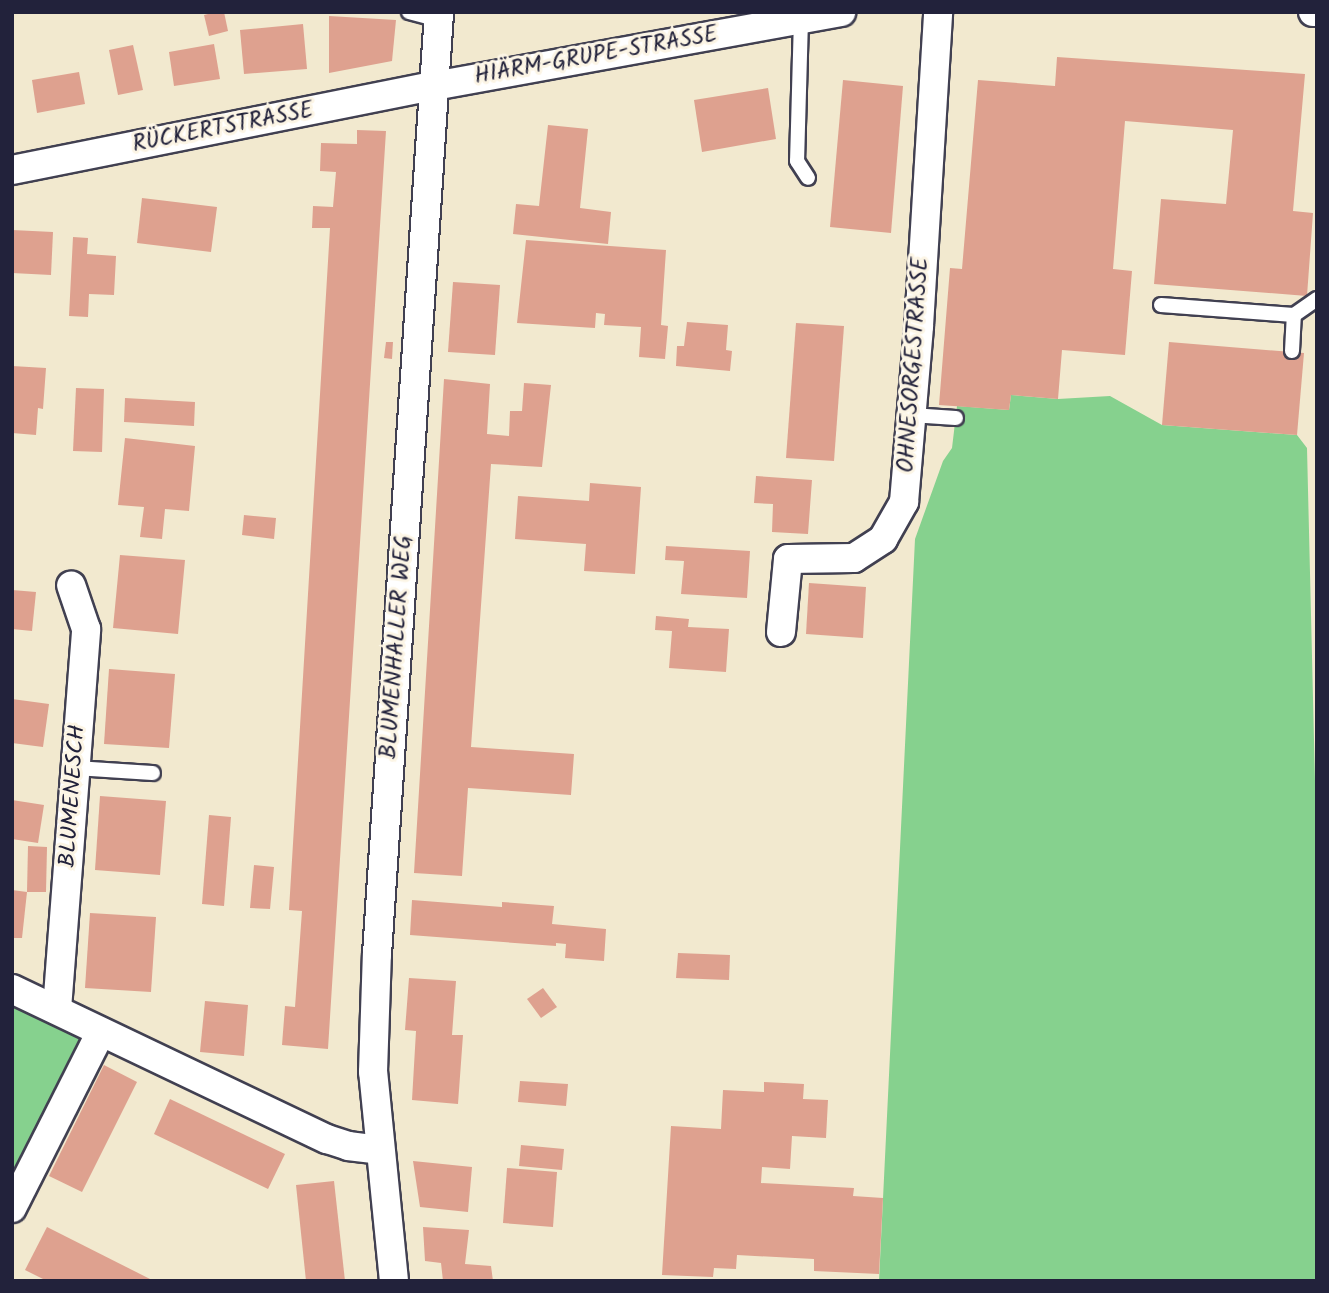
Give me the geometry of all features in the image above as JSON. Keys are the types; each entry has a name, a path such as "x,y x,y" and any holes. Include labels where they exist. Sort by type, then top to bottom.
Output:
{"street":[{"name":"HIÄRM-GRUPE-STRASSE","path":"433,86 841,12"},
{"name":"OHNESORGESTRASSE","path":"781,632 788,559 854,558 883,539 904,502 938,12"},
{"name":"BLUMENHALLER WEG","path":"394,1281 373,1072 377,954 439,16"},
{"name":"RÜCKERTSTRASSE","path":"12,170 433,86"},
{"name":"BLUMENESCH","path":"57,1009 86,629 71,585"},
{"path":"12,989 327,1139 348,1146 380,1150"},
{"path":"12,1208 101,1032"}],"lane":[{"path":"409,12 439,16"},
{"path":"801,19 797,161 808,178"},
{"path":"1161,305 1294,315 1317,299"},
{"path":"1292,352 1294,315"},
{"path":"911,415 956,418"},
{"path":"75,768 153,773"}],"green space":[{"path":"1011,395 1058,399 1110,396 1162,425 1297,435 1307,448 1317,864 1317,1281 879,1281 915,539 943,461 952,448 957,406 1009,410"},
{"path":"12,1006 85,1040 12,1185"}],"building":[{"path":"224,12 228,31 209,36 204,15"},
{"path":"329,16 396,20 392,61 329,73"},
{"path":"303,24 307,69 244,74 240,30"},
{"path":"214,44 220,79 174,86 169,52"},
{"path":"133,45 143,90 118,95 109,50"},
{"path":"1057,57 1305,74 1293,211 1313,213 1307,296 1154,284 1161,199 1226,204 1233,130 1125,121 1113,269 1132,271 1125,355 1062,350 1058,399 1011,395 1009,410 939,405 950,268 962,269 978,80 1055,86"},
{"path":"79,72 85,104 37,113 32,80"},
{"path":"843,80 903,86 891,233 830,227"},
{"path":"768,88 776,139 702,152 694,100"},
{"path":"548,125 588,129 580,208 611,212 608,244 513,234 516,204 539,206"},
{"path":"357,130 386,131 328,1049 282,1045 285,1006 295,1007 302,911 289,910 330,228 312,228 313,206 333,207 336,172 320,171 321,143 357,144"},
{"path":"142,198 217,207 211,252 137,243"},
{"path":"12,230 53,232 51,275 12,273"},
{"path":"73,237 88,238 87,254 116,256 114,295 89,294 88,317 69,316"},
{"path":"526,240 666,250 661,325 668,326 665,359 639,357 641,327 604,325 605,314 596,313 595,328 517,323"},
{"path":"453,282 500,285 495,355 448,352"},
{"path":"687,322 728,325 726,350 732,351 730,371 676,366 677,346 684,346"},
{"path":"796,323 844,326 834,461 786,458"},
{"path":"386,342 393,342 392,359 384,358"},
{"path":"1169,342 1304,353 1297,435 1162,425"},
{"path":"12,366 46,368 43,409 38,408 36,435 12,433"},
{"path":"444,379 490,384 487,434 509,436 510,411 522,411 524,383 551,385 542,467 491,464 471,747 574,754 571,795 468,788 462,876 414,873"},
{"path":"76,388 104,389 102,452 73,451"},
{"path":"125,398 195,402 194,426 124,422"},
{"path":"125,438 195,446 189,511 165,509 162,539 140,537 144,507 118,505"},
{"path":"756,476 812,480 808,534 772,532 773,504 754,503"},
{"path":"590,483 641,487 635,574 584,571 586,544 515,539 518,496 589,501"},
{"path":"244,515 276,518 274,539 242,535"},
{"path":"666,546 750,551 747,598 681,594 684,561 665,560"},
{"path":"120,555 185,560 178,634 113,628"},
{"path":"809,583 866,587 863,638 806,634"},
{"path":"12,590 36,592 32,631 12,629"},
{"path":"656,616 689,619 688,627 729,629 726,672 669,668 672,631 655,630"},
{"path":"109,669 175,674 169,748 104,744"},
{"path":"12,699 49,704 43,747 12,743"},
{"path":"100,796 166,801 160,875 95,870"},
{"path":"12,800 44,805 38,843 12,839"},
{"path":"209,815 231,817 224,906 202,904"},
{"path":"28,846 47,847 46,892 27,892"},
{"path":"254,865 274,867 270,909 250,908"},
{"path":"12,890 27,892 22,938 12,938"},
{"path":"412,900 502,907 502,902 554,906 552,924 606,929 604,961 565,958 566,944 556,943 556,946 410,935"},
{"path":"90,913 156,917 151,992 85,988"},
{"path":"678,953 730,955 729,980 676,978"},
{"path":"409,978 456,981 452,1035 463,1035 458,1104 412,1100 416,1031 405,1030"},
{"path":"543,988 557,1007 541,1018 527,999"},
{"path":"205,1001 248,1005 244,1056 200,1052"},
{"path":"104,1065 137,1082 82,1192 49,1176"},
{"path":"520,1081 568,1084 566,1106 518,1102"},
{"path":"764,1082 804,1084 803,1099 828,1100 826,1138 792,1136 790,1169 762,1167 761,1183 854,1188 853,1196 883,1198 879,1274 814,1271 814,1259 737,1255 736,1269 714,1268 713,1277 662,1275 671,1126 721,1129 723,1090 764,1092"},
{"path":"170,1099 285,1154 268,1189 154,1134"},
{"path":"521,1145 564,1149 562,1170 519,1166"},
{"path":"413,1161 472,1167 468,1212 420,1207"},
{"path":"507,1168 557,1172 553,1227 503,1223"},
{"path":"334,1181 345,1281 306,1281 296,1185"},
{"path":"47,1227 154,1281 47,1281 25,1270"},
{"path":"423,1227 469,1230 465,1264 491,1266 493,1281 443,1281 441,1263 425,1261"}]}
